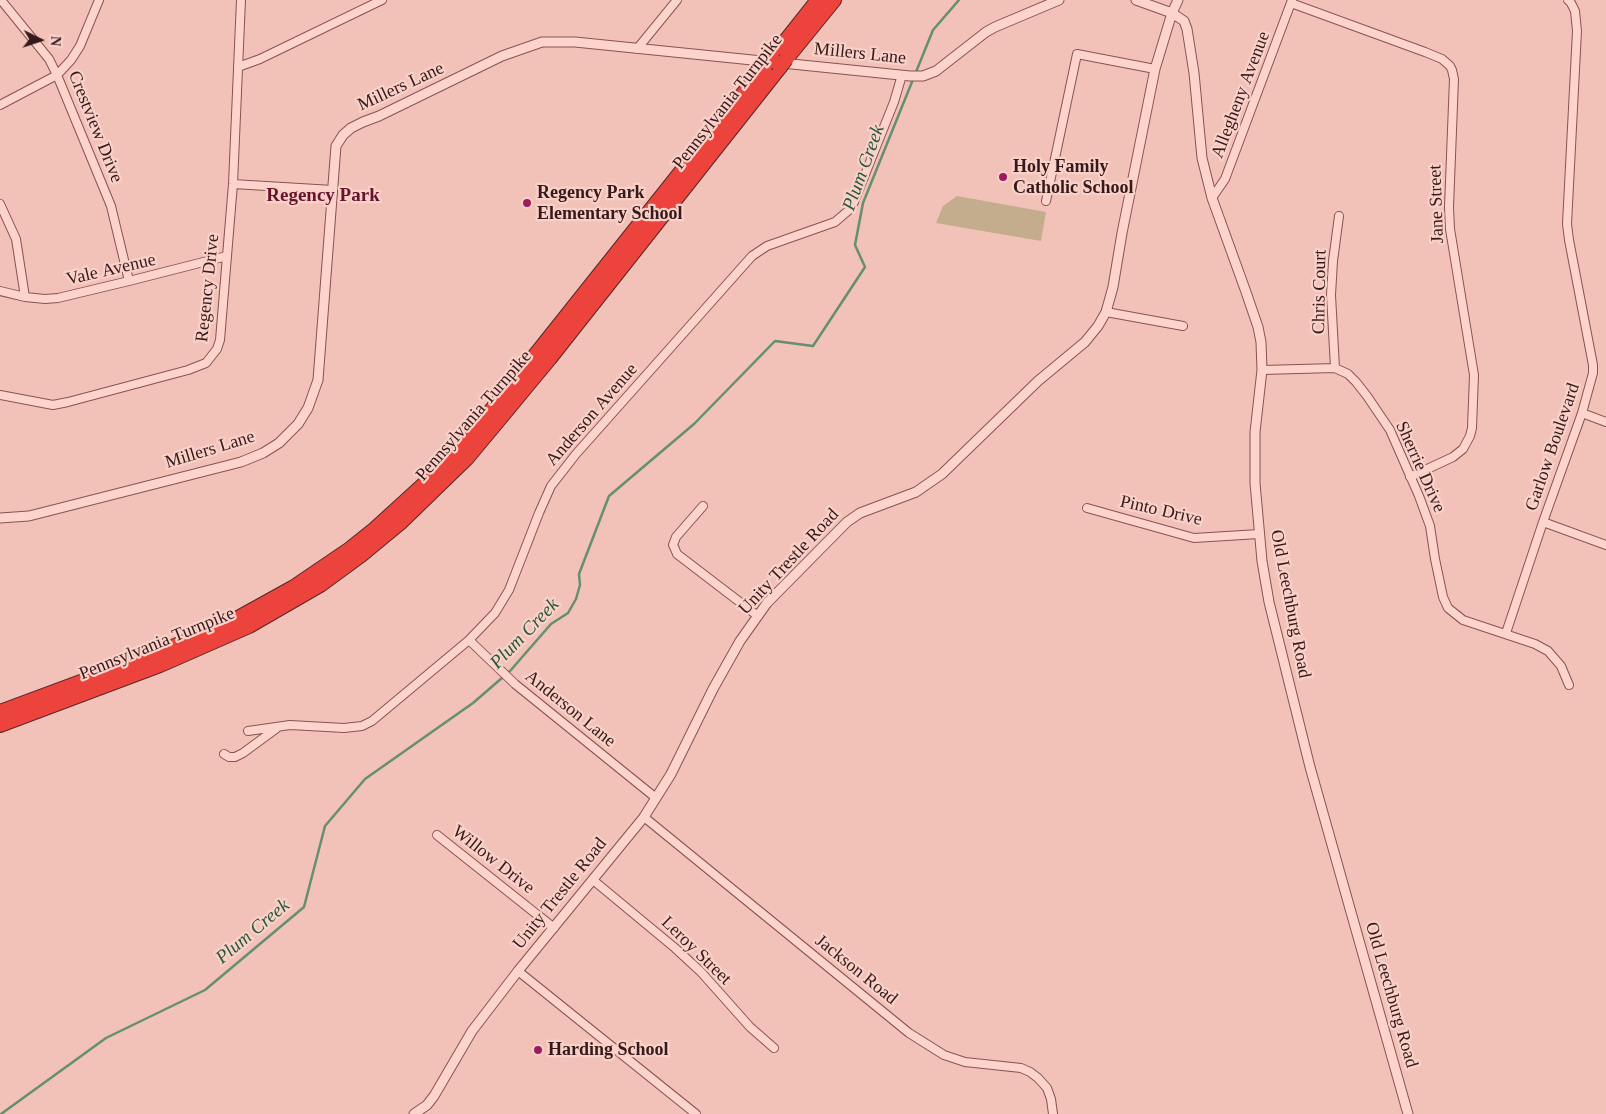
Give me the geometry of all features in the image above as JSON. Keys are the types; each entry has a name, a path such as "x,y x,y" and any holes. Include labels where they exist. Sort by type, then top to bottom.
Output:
{"highway":[{"name":"Pennsylvania Turnpike","path":"0,725 160,665 249,626 320,584 361,556 401,522 466,458 550,358 776,62 818,0"},
{"name":"Pennsylvania Turnpike","path":"0,712 151,656 229,623 294,587 350,549 375,529 431,478 481,423 776,62 834,0"}],"street":[{"name":"Crestview Drive","path":"1,0 49,59 57,75 111,206 129,281"},
{"path":"0,105 57,75 71,60 80,46 100,0"},
{"name":"Regency Drive","path":"0,395 53,405 140,383 206,363 217,350 220,340 233,184 241,0"},
{"path":"238,67 260,59 382,0"},
{"path":"637,49 677,0"},
{"name":"Millers Lane","path":"0,518 29,516 241,462 271,448 298,424 308,408 318,380 336,146 343,135 351,128 502,56 542,42 576,42 911,76 936,71 990,30 1059,0"},
{"path":"1136,0 1172,13"},
{"name":"Unity Trestle Road","path":"414,1114 434,1096 472,1031 518,971 644,817 671,774 713,689 740,641 767,603 847,522 860,513 916,492 942,474 1038,381 1085,342 1098,326 1106,312 1113,287 1155,69 1172,13 1178,0"},
{"name":"Garlow Boulevard","path":"1506,634 1582,413 1593,373 1593,364 1567,224 1577,31 1575,11 1568,0"},
{"name":"Allegheny Avenue","path":"1212,198 1225,179 1291,2"},
{"name":"Jane Street","path":"1291,2 1442,59 1452,70 1454,79 1449,208 1450,229 1474,375 1472,428 1463,450 1454,457 1410,477"},
{"name":"Old Leechburg Road","path":"1172,13 1184,21 1187,29 1194,73 1200,144 1212,198 1258,327 1261,342 1262,370 1255,432 1254,462 1259,534 1270,602 1308,760 1408,1114"},
{"path":"1046,201 1077,54 1155,69"},
{"name":"Anderson Avenue","path":"248,731 290,725 344,728 362,726 372,721 469,640 495,613 509,590 539,513 552,486 583,447 752,256 767,246 835,222 849,210 854,202 894,102 911,76"},
{"path":"233,184 332,190"},
{"path":"0,204 16,239 25,297"},
{"name":"Chris Court","path":"1335,368 1331,295 1333,260 1340,216"},
{"name":"Vale Avenue","path":"0,291 25,297 58,298 227,256"},
{"path":"1106,312 1183,326"},
{"path":"1262,370 1335,368"},
{"name":"Sherrie Drive","path":"1335,368 1348,374 1368,396 1390,430 1430,526 1443,597 1448,608 1463,620 1536,644 1548,651 1561,666 1570,685"},
{"path":"1582,413 1606,422"},
{"path":"703,506 676,537 673,545 677,554 758,616"},
{"name":"Pinto Drive","path":"1087,508 1194,538 1259,534"},
{"path":"1543,522 1606,545"},
{"name":"Anderson Lane","path":"469,640 515,684 656,798"},
{"path":"224,754 229,757 235,757 277,728"},
{"name":"Jackson Road","path":"644,817 910,1033 944,1055 965,1062 1021,1068 1030,1072 1047,1088 1053,1114"},
{"name":"Willow Drive","path":"437,835 554,928"},
{"name":"Leroy Street","path":"593,880 701,972 750,1027 774,1048"},
{"path":"518,971 696,1114"}],"shaded area":[{"path":"957,196 1046,212 1041,241 936,223 943,206"}],"waterway":[{"name":"Plum Creek","path":"1,1114 106,1038 205,990 304,907 325,826 365,779 473,703 510,671 551,624 568,613 576,599 580,585 579,574 609,496 694,424 775,341 813,346 865,267 855,245 863,203 933,30 959,0"}],"place":[{"name":"Holy Family Catholic School","path":"1003,177"},
{"name":"Regency Park Elementary School","path":"527,203"},
{"name":"Harding School","path":"538,1050"}],"district":[{"name":"Regency Park","path":"323,196"}]}
